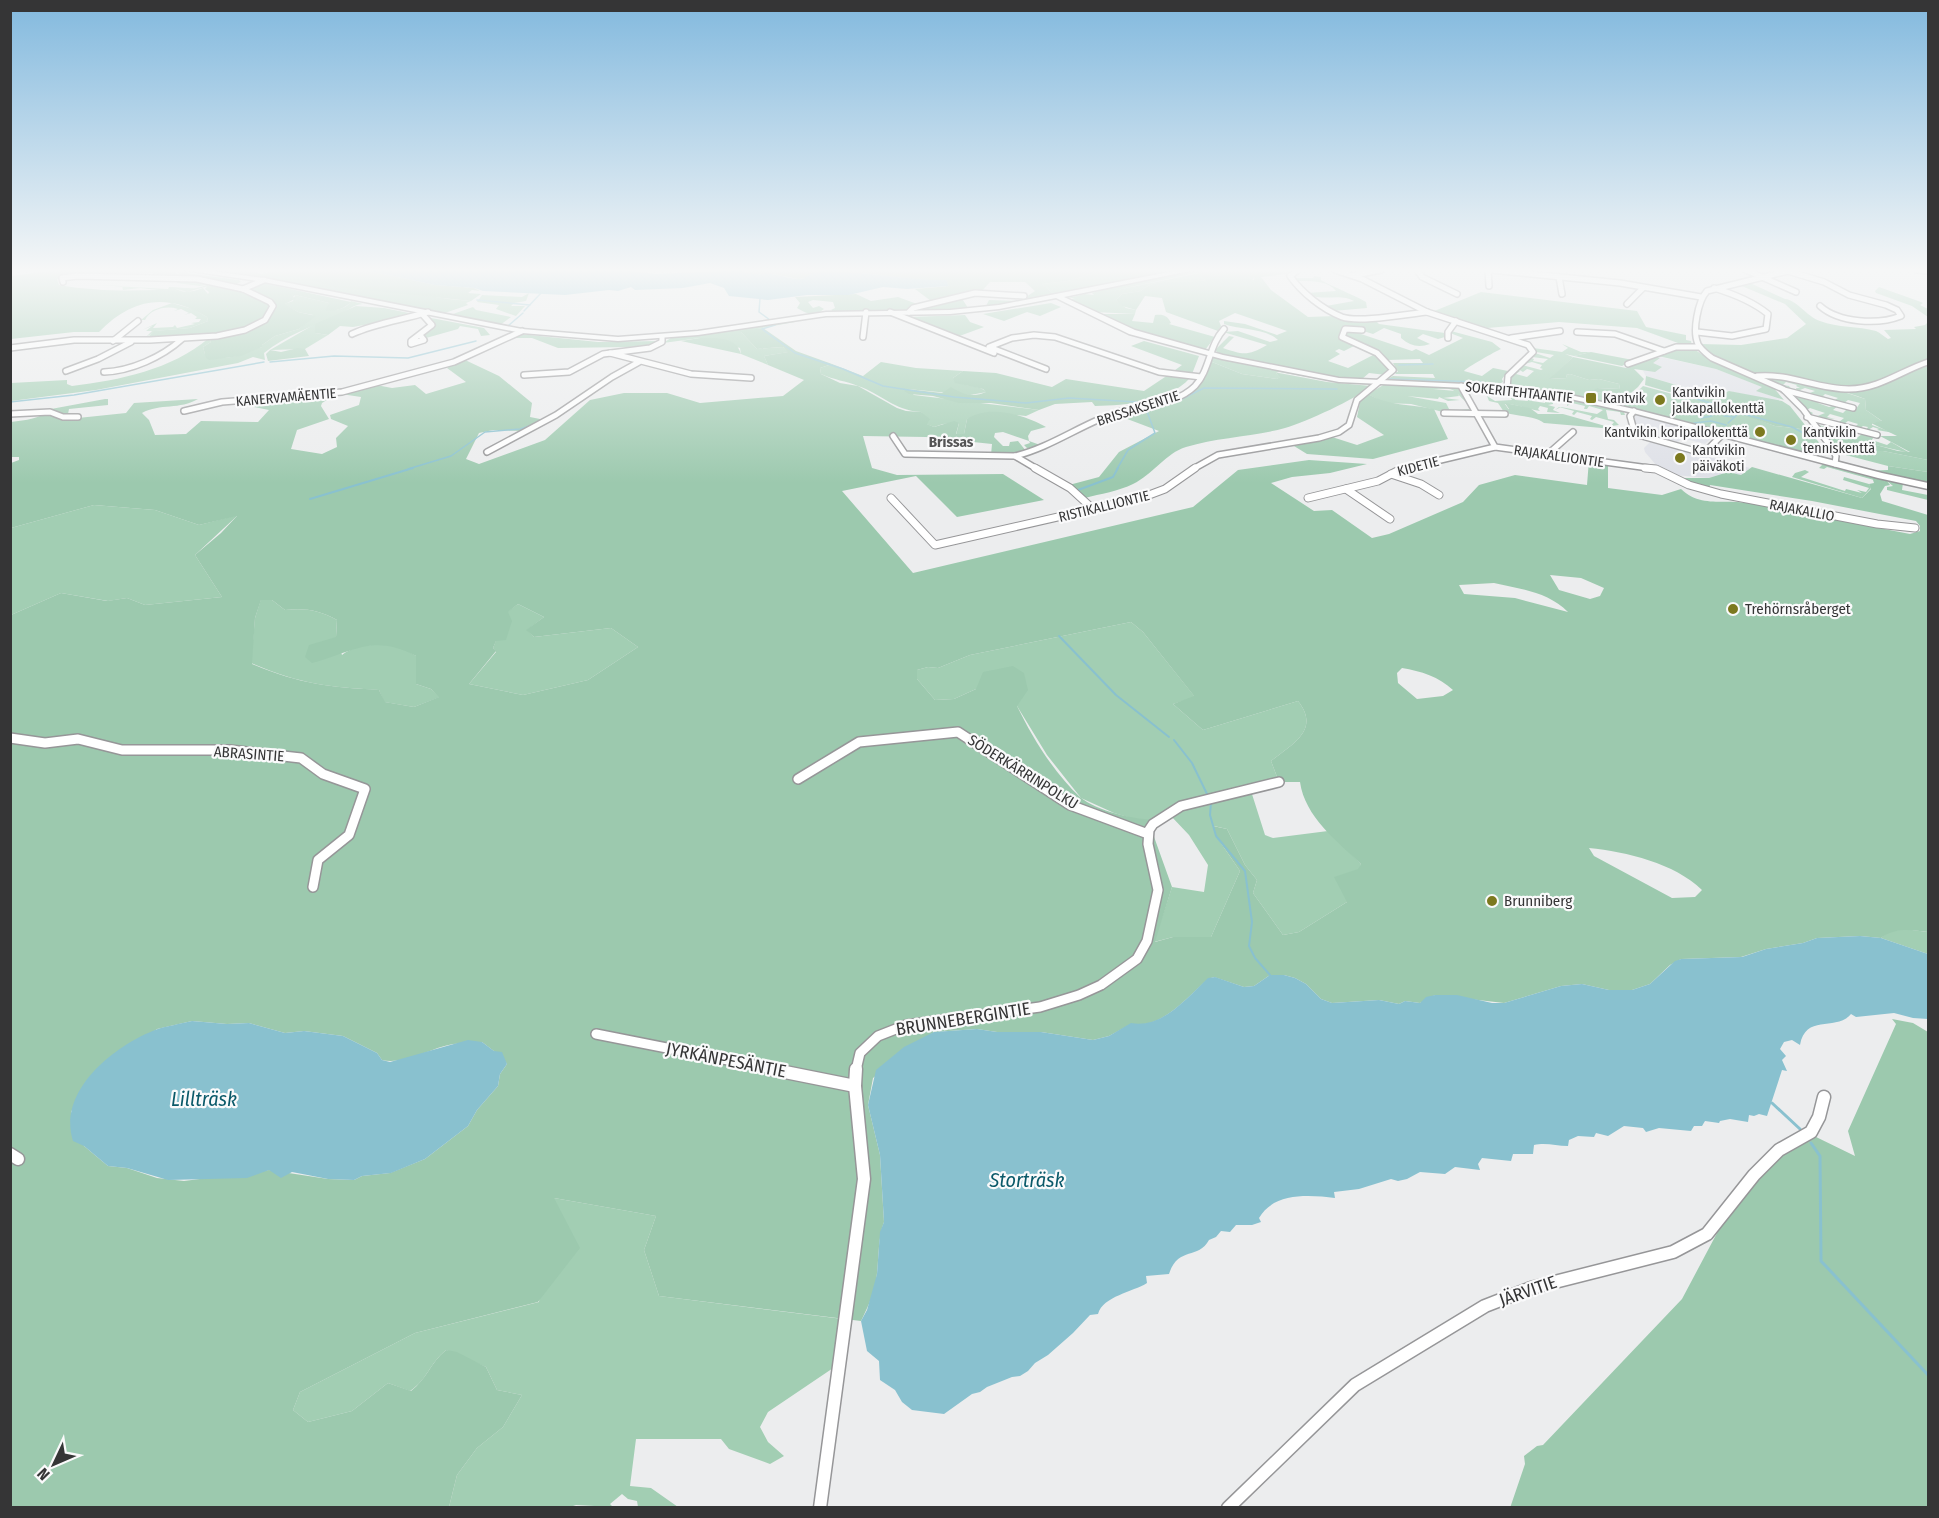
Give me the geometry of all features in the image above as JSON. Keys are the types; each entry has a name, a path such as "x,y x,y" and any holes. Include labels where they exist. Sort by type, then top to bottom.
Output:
{"main road":[{"name":"SOKERITEHTAANTIE","path":"1163,341 1208,354 1321,378 1379,383 1507,388 1566,396 1634,411 1835,464 1929,486"}],"street":[{"path":"10,348 65,341"},
{"path":"106,341 147,341"},
{"path":"104,372 119,372 135,367 180,341"},
{"name":"KANERVAMÄENTIE","path":"184,411 222,402 342,392 454,362 505,341"},
{"path":"524,375 568,372 610,352 655,346 663,341"},
{"path":"964,341 1046,369"},
{"path":"1004,341 989,347 1028,363"},
{"path":"1068,341 1159,372 1201,377 1208,354 1216,341"},
{"path":"1346,341 1367,347 1393,368 1389,375 1379,383"},
{"path":"1507,388 1508,376 1533,352 1528,345 1518,341"},
{"path":"1635,341 1664,351"},
{"path":"1699,341 1700,347"},
{"path":"66,371 108,355 132,342"},
{"path":"1628,364 1682,346 1700,347 1715,359 1784,390 1853,408"},
{"path":"610,352 639,362 708,378 751,378"},
{"path":"487,452 556,416 612,377 639,362"},
{"path":"1756,376 1778,375 1823,386 1851,389 1899,376 1914,367 1929,362"},
{"name":"BRISSAKSENTIE","path":"1015,456 1046,447 1110,414 1178,396 1194,387 1201,377"},
{"name":"RISTIKALLIONTIE","path":"891,498 935,545 1141,498 1165,489 1203,462 1217,455 1280,446 1339,432 1352,422 1357,400 1379,383"},
{"name":"RAJAKALLIONTIE","path":"1461,386 1494,447 1656,469 1689,485"},
{"path":"1784,390 1831,447 1836,456 1835,464"},
{"path":"1634,411 1630,416 1635,434 1672,444 1703,452 1723,434"},
{"path":"10,414 50,412 63,417 78,417"},
{"path":"1444,413 1505,414"},
{"path":"1807,417 1877,435"},
{"path":"1548,454 1573,432"},
{"path":"893,436 905,454 1015,456 1070,488 1093,509"},
{"name":"KIDETIE","path":"1308,498 1378,481 1391,474 1494,447"},
{"path":"1391,474 1421,484 1439,495"},
{"name":"RAJAKALLIO","path":"1689,485 1721,494 1833,516 1915,528"},
{"path":"1346,489 1390,519"},
{"name":"SÖDERKÄRRINPOLKU","path":"798,779 859,742 958,732 1070,805 1148,834"},
{"name":"ABRASINTIE","path":"10,738 45,743 78,739 122,750 230,750 301,758 323,774 365,789 350,835 318,860 313,887"},
{"path":"1148,834 1158,820 1181,806 1280,782"},
{"name":"BRUNNEBERGINTIE","path":"820,1508 864,1179 855,1086 860,1053 872,1040 886,1032 912,1024 1046,1005 1091,991 1128,966 1140,955 1147,941 1158,890 1148,834"},
{"name":"JYRKÄNPESÄNTIE","path":"596,1034 855,1086"},
{"name":"JÄRVITIE","path":"1228,1508 1355,1385 1485,1306 1531,1288 1673,1252 1707,1234 1754,1175 1773,1156 1811,1132 1819,1117 1824,1097"}],"shaded area":[{"path":"1660,357 1716,369 1763,387 1757,391 1780,399 1778,402 1729,391 1709,394 1646,376 1643,371 1652,360"},
{"path":"1634,414 1714,435 1705,444 1682,438 1675,445 1637,434"},
{"name":"Kantvikin päiväkoti","path":"1651,441 1750,468 1741,475 1728,472 1709,478 1674,475 1657,466 1645,452 1644,448"}],"green space":[{"path":"205,341 211,342 203,347 205,354 221,358 228,358 262,347 268,341 281,341 264,353 265,360 253,357 238,363 96,390 11,401 11,383 67,380 67,384 72,386 126,377 162,366"},
{"path":"268,341 262,347 241,356 209,360 206,358 203,347 211,342"},
{"path":"286,341 318,341 305,349 270,350"},
{"path":"539,341 659,341 656,344 629,347 558,348"},
{"path":"681,341 730,341 735,344 741,354"},
{"path":"711,341 749,341 757,349 783,347 789,352 764,356 768,365 741,354 740,348"},
{"path":"749,341 781,341 796,351 832,364 820,368 821,374 840,383 858,386 897,408 921,412 930,419 927,424 934,427 954,421 959,423 956,434 964,434 967,419 986,412 1018,415 1046,427 1031,431 1028,436 1029,441 1003,432 995,433 994,437 1003,446 1009,446 1010,442 1018,441 1026,451 991,455 992,444 926,437 863,436 872,468 897,475 1003,474 1044,500 957,517 916,476 842,491 913,573 1193,507 1238,470 1309,460 1367,464 1330,473 1292,477 1271,483 1314,511 1332,510 1372,538 1389,534 1463,502 1479,485 1515,475 1587,485 1589,460 1608,463 1608,488 1662,495 1681,489 1701,500 1781,507 1910,534 1920,531 1920,526 1916,521 1710,485 1709,490 1681,480 1683,478 1709,478 1728,472 1741,475 1752,467 1862,498 1871,489 1869,484 1874,483 1872,477 1887,481 1890,485 1885,486 1880,494 1882,501 1928,515 1928,932 1898,931 1881,938 1860,936 1817,938 1741,957 1681,959 1670,965 1650,984 1632,990 1609,990 1582,984 1561,986 1504,1003 1435,995 1420,1003 1405,1001 1399,1004 1379,1000 1332,1003 1321,999 1306,984 1284,975 1270,975 1254,986 1244,987 1214,977 1208,979 1164,1017 1154,1022 1131,1024 1109,1036 1093,1040 1041,1032 997,1032 977,1029 934,1032 873,1078 868,1105 880,1155 884,1222 875,1285 861,1321 659,1296 644,1250 656,1216 554,1198 580,1248 538,1302 415,1333 300,1392 293,1410 308,1422 352,1411 388,1383 411,1391 446,1350 457,1352 486,1367 497,1390 522,1395 503,1427 477,1448 457,1475 449,1507 11,1507 11,615 61,593 107,601 127,598 145,605 222,597 195,555 237,516 199,525 155,510 94,505 11,528 11,463 19,460 19,457 11,457 11,422 37,417 51,409 105,399 108,399 108,405 69,409 68,414 78,418 126,413 134,403 198,399 142,413 149,420 155,435 186,434 201,421 258,422 269,410 254,407 264,400 338,393 322,403 321,406 329,419 297,430 291,449 322,454 337,447 336,438 348,426 331,419 330,415 359,405 361,397 341,394 371,384 392,388 415,385 426,394 466,382 447,368 463,359 499,376 532,403 530,417 545,420 522,431 493,430 479,433 466,459 479,464 545,440 590,400 624,393 667,393 700,403 783,396 804,380 768,365 764,356 788,352 783,347 757,349","holes":["1550,575 1581,578 1604,588 1600,596 1590,599 1559,590","1494,583 1524,590 1552,600 1568,612 1515,598 1464,594 1459,585","261,600 272,600 285,610 299,609 324,614 337,620 336,637 309,645 305,657 312,663 375,645 401,649 416,656 416,684 431,689 439,697 414,707 385,702 379,690 314,683 285,676 252,664 255,618","518,604 544,617 526,630 534,637 611,628 638,647 588,680 523,695 469,684 496,651 493,648 496,641 506,640 512,621 508,612","1131,622 1143,632 1194,696 1173,704 1203,730 1298,701 1304,711 1305,728 1295,742 1271,761 1279,782 1300,782 1308,806 1323,828 1361,864 1358,869 1334,877 1347,902 1299,932 1283,935 1253,893 1257,880 1245,865 1227,829 1213,826 1216,836 1240,871 1211,937 1173,937 1155,942 1172,887 1153,834 1153,824 1158,820 1106,810 1087,802 1070,787 1044,754 1017,706 1028,690 1024,673 1013,666 983,672 976,689 954,699 935,700 917,679 917,670 928,667 938,668 970,655","1402,668 1416,671 1429,675 1453,690 1443,696 1417,699 1398,683 1397,673","1589,848 1619,852 1649,860 1678,873 1702,890 1695,897 1672,898 1594,856","192,1021 249,1023 285,1033 304,1031 343,1036 377,1053 382,1060 391,1061 409,1058 453,1044 482,1042 503,1058 507,1064 500,1074 498,1086 477,1110 468,1126 425,1159 390,1173 362,1176 354,1180 328,1179 269,1170 184,1181 157,1178 127,1168 108,1166 84,1146 71,1112 86,1083 157,1029"]},
{"path":"1144,341 1199,356 1192,374 1171,373 1182,365 1131,346"},
{"path":"1167,341 1212,341 1205,350"},
{"path":"1224,341 1230,341 1223,348 1250,353 1267,345 1253,341 1382,341 1412,351 1416,349 1429,355 1457,341 1488,341 1501,349 1464,371 1482,376 1493,368 1508,371 1502,379 1503,382 1495,386 1386,380 1393,376 1435,378 1433,374 1396,374 1394,372 1398,372 1393,363 1423,363 1420,359 1388,360 1358,344 1344,351 1339,349 1335,351 1340,354 1328,361 1348,368 1375,354 1389,366 1390,371 1386,375 1369,373 1362,379 1353,380 1221,355 1215,350"},
{"path":"1404,341 1423,341 1430,344 1418,346"},
{"path":"1672,341 1691,341 1692,346 1675,345 1678,343"},
{"path":"1768,341 1928,341 1928,460 1883,451 1840,451 1825,436 1824,431 1898,451 1910,452 1880,436 1897,436 1871,423 1882,421 1866,410 1865,399 1810,383 1734,367 1710,353 1700,344 1741,345"},
{"path":"1562,344 1581,352 1591,352 1574,356 1565,354 1573,357 1550,379 1567,378 1566,375 1570,374 1589,380 1599,379 1619,384 1620,389 1597,388 1596,392 1621,396 1619,398 1625,400 1618,406 1586,398 1509,385 1509,378 1516,371 1520,371 1516,374 1527,377 1534,371 1527,369 1523,372 1518,369 1522,365 1543,369 1540,368 1542,365 1532,362 1524,364 1531,358 1534,359 1533,361 1543,363 1548,359 1532,357 1535,353 1550,358 1554,355 1536,352 1533,348 1562,352 1568,348"},
{"path":"298,348 305,349 309,356 268,361 266,354 270,350 281,352"},
{"path":"1675,349 1694,349 1710,360 1772,386 1784,400 1756,391 1762,387 1716,369 1658,356"},
{"path":"1591,352 1633,360 1622,366 1574,356"},
{"path":"1215,357 1309,377 1371,385 1336,382 1279,372 1276,373 1281,377 1277,379 1242,374 1212,362 1207,363 1210,358"},
{"path":"1573,357 1626,368 1655,357 1660,358 1653,363 1662,367 1655,372 1634,369 1644,379 1626,397 1596,392 1594,390 1597,388 1620,389 1619,384 1599,379 1589,380 1570,374 1566,375 1567,378 1549,379"},
{"path":"881,362 916,368 963,371 953,378 961,384 987,392 970,395 907,389 914,395 1039,410 1026,416 995,413 967,419 964,434 956,435 959,423 934,427 926,424 921,412 895,405 866,389 821,374 820,368 832,364 863,376"},
{"path":"1212,362 1242,374 1277,379 1280,377 1276,373 1279,373 1327,382 1371,386 1343,403 1294,425 1186,447 1165,459 1140,480 1122,489 1085,498 1069,485 1099,477 1119,452 1159,431 1122,417 1132,415 1136,409 1173,399 1193,389 1207,363"},
{"path":"963,371 996,373 1052,387 1066,379 1144,391 1168,375 1190,378 1170,393 1146,401 1095,406 1092,402 1055,404 1039,410 991,403 959,403 933,396 909,394 904,391 907,389 942,393 951,387 968,394 977,395 986,392 983,389 955,383 953,378"},
{"path":"1646,376 1700,392 1718,395 1729,391 1782,401 1790,406 1809,430 1775,426 1695,399 1687,391 1669,392 1645,385"},
{"path":"1761,376 1832,388 1865,399 1866,410 1883,422 1872,423 1872,425 1894,433 1873,427 1866,430 1868,427 1863,426 1859,429 1855,427 1858,424 1848,421 1844,424 1839,422 1844,418 1830,414 1827,417 1835,419 1815,417 1825,413 1810,408 1807,410 1813,413 1810,416 1791,394 1811,401 1822,399 1818,403 1829,407 1840,404 1833,410 1843,413 1848,408 1856,409 1860,403 1848,400 1843,404 1833,401 1838,398 1825,394 1823,396 1830,399 1828,400 1807,394 1815,391 1805,388 1800,390 1802,392 1797,391 1796,388 1800,388 1797,385 1786,382 1783,385 1789,386 1791,389 1789,389"},
{"path":"1385,384 1455,388 1461,390 1466,402 1458,394 1459,396 1443,398 1460,400 1448,401 1439,397 1438,399 1407,396 1446,403 1450,411 1469,409 1472,412 1443,412 1411,404 1384,403 1368,394"},
{"path":"1643,386 1687,398 1696,397 1775,426 1809,430 1825,450 1809,456 1623,406"},
{"path":"1466,388 1556,396 1621,410 1625,415 1606,410 1608,419 1614,420 1619,425 1611,426 1614,422 1596,417 1592,420 1590,419 1592,416 1577,412 1574,415 1572,414 1574,411 1560,407 1597,414 1603,410 1589,406 1584,409 1585,406 1572,403 1567,406 1567,402 1553,400 1554,398 1471,390 1470,393"},
{"path":"1368,394 1392,403 1434,409 1448,439 1373,459 1307,454 1294,446 1332,437 1357,445 1384,435 1357,417 1360,402"},
{"path":"1487,396 1495,401 1512,400 1510,397 1515,400 1528,401 1527,397 1532,398 1532,401 1545,403 1546,400 1553,400 1553,404 1548,405 1555,407 1553,410 1560,413 1547,412 1548,408 1540,406 1538,409 1540,411 1505,404 1509,410 1504,412 1498,403 1489,401"},
{"path":"1505,403 1530,408 1538,414 1563,414 1616,429 1617,432 1602,428 1544,423 1504,412 1509,409"},
{"path":"1812,418 1817,420 1819,425 1838,430 1845,427 1837,433 1842,436 1848,434 1858,437 1862,434 1855,432 1858,430 1874,436 1872,440 1887,445 1891,442 1910,453 1823,433"},
{"path":"1029,441 1043,446 1029,450 1024,445 1030,443"},
{"path":"1852,450 1883,451 1928,460 1928,472 1888,466 1838,453"},
{"path":"1824,463 1903,483 1902,490 1928,495 1928,500 1887,490 1887,487 1893,486 1883,478 1872,476 1874,480 1827,467 1819,468"},
{"path":"1888,466 1928,472 1928,485 1864,471 1888,470"},
{"path":"1805,470 1809,472 1801,477 1845,491 1846,489 1862,493 1857,490 1866,492 1869,488 1843,480 1844,477 1869,484 1871,488 1862,498 1792,477 1795,473"},
{"path":"94,505 155,510 199,525 238,515 195,555 222,597 145,605 127,598 108,601 61,593 11,615 11,528"},
{"path":"261,599 272,600 285,610 312,611 337,620 336,637 342,655 354,648 378,644 393,645 408,651 416,656 416,684 431,689 440,697 414,707 384,702 379,690 299,680 251,663 255,618"},
{"path":"518,604 544,617 527,630 534,637 611,628 638,647 588,680 523,695 469,684 496,652 493,648 507,612"},
{"path":"1131,622 1143,632 1195,697 1173,704 1203,730 1298,701 1304,711 1305,728 1295,742 1271,761 1279,782 1251,791 1265,835 1273,838 1328,831 1361,864 1347,902 1299,932 1283,935 1253,893 1257,880 1245,865 1227,829 1214,826 1216,836 1240,871 1211,937 1173,937 1154,942 1172,887 1204,892 1208,865 1189,835 1171,816 1158,820 1138,820 1114,813 1081,798 1047,755 1017,706 976,689 954,699 935,700 917,679 917,670 928,667 938,668 970,655"},
{"path":"1904,929 1928,932 1928,954 1881,938 1888,932"},
{"path":"1892,1019 1913,1023 1928,1032 1928,1507 1510,1508 1525,1464 1524,1456 1537,1446 1543,1445 1682,1299 1725,1218 1765,1169 1782,1153 1814,1136 1855,1156 1848,1131 1896,1024"},
{"path":"554,1198 656,1216 644,1250 659,1296 851,1320 845,1360 768,1412 760,1427 768,1442 784,1456 770,1464 729,1449 721,1439 636,1439 630,1486 651,1488 678,1507 638,1507 637,1501 628,1499 622,1494 610,1504 613,1507 576,1505 567,1508 449,1507 457,1475 477,1448 503,1427 522,1395 497,1390 486,1367 446,1350 421,1382 410,1391 388,1383 352,1411 308,1422 293,1410 300,1392 415,1333 539,1302"}],"water":[{"name":"Storträsk","path":"1860,936 1881,938 1928,954 1928,1019 1894,1013 1856,1017 1851,1014 1838,1022 1808,1029 1800,1045 1792,1040 1784,1042 1780,1049 1786,1056 1782,1060 1787,1071 1782,1070 1767,1116 1749,1115 1748,1122 1730,1119 1719,1123 1705,1121 1702,1126 1694,1126 1691,1131 1659,1128 1646,1132 1643,1128 1624,1126 1608,1136 1596,1133 1594,1137 1578,1136 1569,1140 1568,1146 1534,1145 1533,1154 1513,1154 1511,1161 1482,1158 1478,1164 1480,1170 1455,1167 1445,1174 1420,1172 1407,1179 1398,1181 1391,1179 1359,1189 1334,1192 1335,1198 1303,1196 1283,1199 1266,1210 1259,1218 1261,1222 1252,1225 1236,1225 1230,1232 1221,1231 1199,1250 1183,1256 1173,1265 1169,1274 1146,1276 1147,1283 1106,1303 1098,1314 1090,1315 1073,1333 1028,1371 972,1394 944,1414 912,1410 902,1402 895,1390 880,1380 879,1361 867,1351 861,1321 867,1310 877,1274 880,1232 884,1222 880,1155 868,1105 876,1070 904,1047 934,1032 977,1029 997,1032 1041,1032 1093,1040 1109,1036 1131,1023 1142,1024 1164,1016 1174,1010 1208,978 1215,977 1244,987 1254,986 1270,975 1284,975 1306,984 1321,999 1332,1003 1379,1000 1399,1004 1405,1001 1420,1003 1426,997 1435,995 1457,995 1492,1003 1504,1003 1561,986 1582,984 1609,990 1632,990 1650,984 1675,961 1681,959 1742,957 1766,949 1803,943 1817,938"},
{"name":"Lillträsk","path":"192,1021 249,1023 285,1033 304,1031 343,1036 377,1053 382,1060 390,1062 468,1040 482,1042 494,1051 502,1052 507,1064 500,1074 498,1086 477,1110 468,1126 425,1159 391,1173 362,1176 354,1180 328,1179 292,1172 281,1178 269,1170 247,1178 168,1180 127,1168 108,1166 84,1146 73,1141 70,1123 73,1105 81,1088 93,1073 107,1059 139,1037 159,1029"}],"waterway":[{"path":"270,362 334,356 408,358 476,341"},
{"path":"778,341 795,353 843,369 883,386 954,397 1026,403 1069,398 1137,402"},
{"path":"10,402 74,395 264,362"},
{"path":"1399,365 1433,364"},
{"path":"1390,379 1482,382"},
{"path":"1176,402 1204,388 1337,389"},
{"path":"1697,399 1724,407"},
{"path":"1117,469 1128,450 1155,433 1145,406"},
{"path":"1728,410 1792,427 1809,436"},
{"path":"1735,417 1739,413"},
{"path":"1701,418 1712,416"},
{"path":"1724,416 1735,417"},
{"path":"1728,423 1735,417"},
{"path":"1694,423 1711,421 1726,425"},
{"path":"408,469 451,456 485,432 520,429 532,425"},
{"path":"310,499 413,468"},
{"path":"1078,490 1113,477 1118,468"},
{"path":"1059,636 1116,695 1169,737"},
{"path":"1174,740 1192,763 1208,796"},
{"path":"1211,802 1210,815 1216,836 1245,871 1252,922 1249,946 1255,958 1270,975"},
{"path":"1772,1103 1800,1129"},
{"path":"1811,1143 1820,1156 1821,1261 1928,1375"}],"place":[{"name":"Kantvik","path":"1591,398"},
{"name":"Kantvikin jalkapallokenttä","path":"1660,400"},
{"name":"Kantvikin koripallokenttä","path":"1760,432"},
{"name":"Kantvikin tenniskenttä","path":"1791,440"},
{"name":"Kantvikin päiväkoti","path":"1680,458"},
{"name":"Trehörnsråberget","path":"1733,609"},
{"name":"Brunniberg","path":"1492,901"}],"district":[{"name":"Brissas","path":"951,442"}]}
